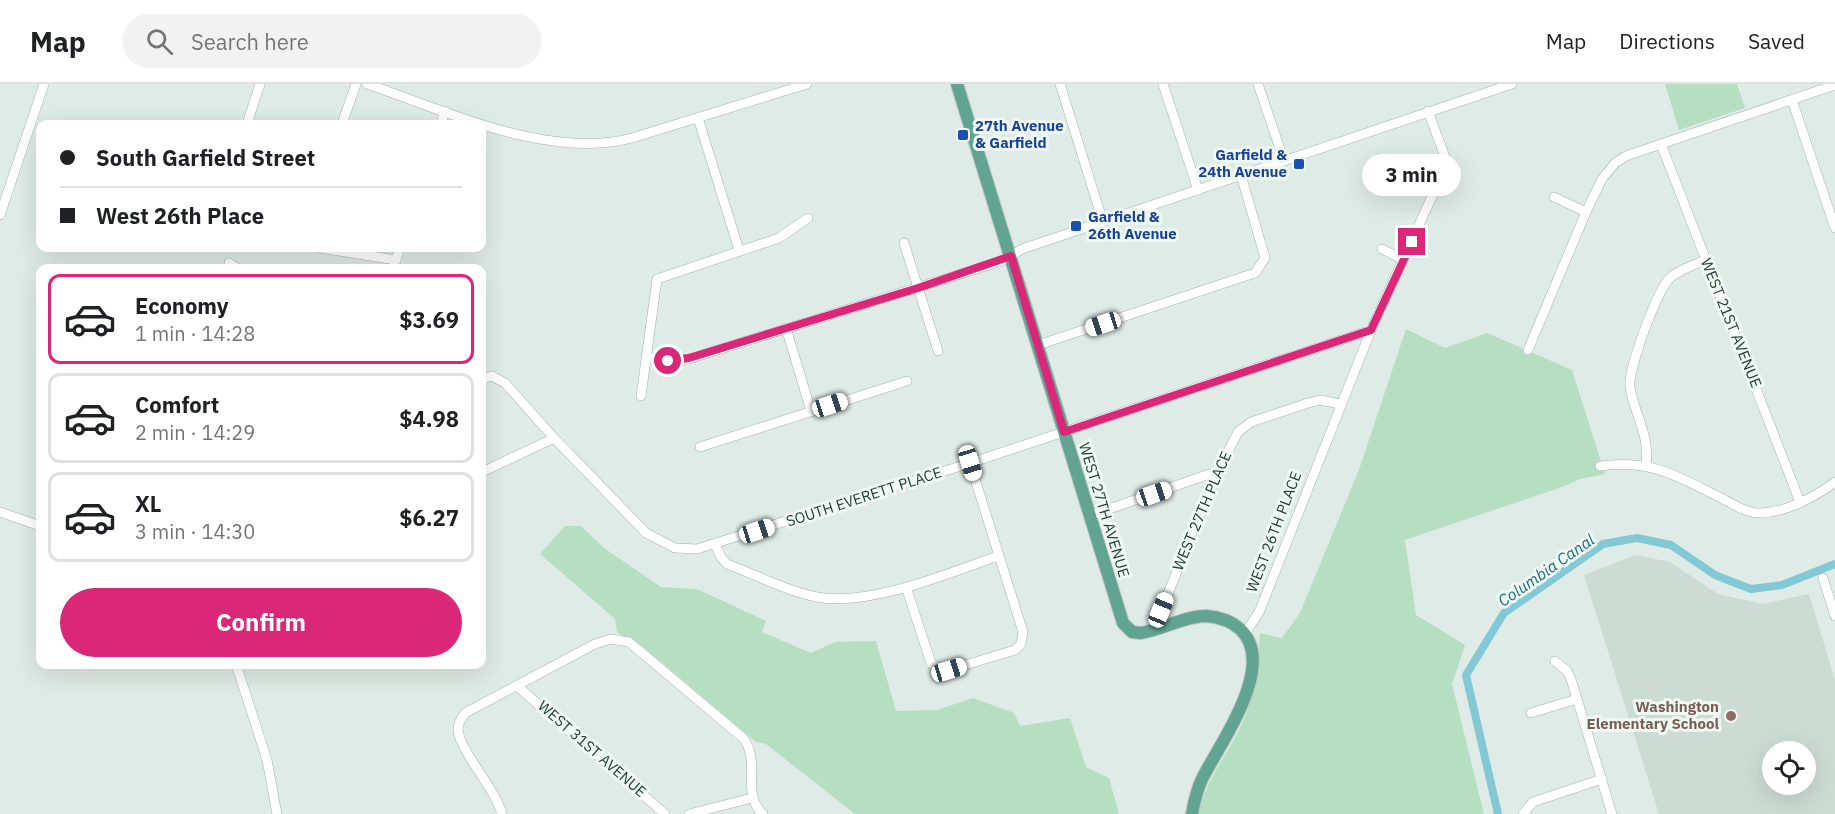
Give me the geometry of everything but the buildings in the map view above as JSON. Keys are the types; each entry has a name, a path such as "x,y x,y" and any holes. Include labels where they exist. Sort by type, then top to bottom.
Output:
{"main road":[{"name":"WEST 27TH AVENUE","path":"957,84 1121,617 1132,632 1153,630"},
{"path":"1153,630 1207,616 1231,623 1245,634 1250,644 1252,658 1245,699 1230,734 1203,777 1192,814"}],"street":[{"path":"0,215 44,84"},
{"path":"248,120 260,84"},
{"path":"343,120 356,84"},
{"path":"367,84 472,120"},
{"path":"486,124 521,136 576,145 620,142 807,84"},
{"path":"1060,84 1103,222"},
{"path":"1163,84 1198,190"},
{"path":"1258,84 1284,160"},
{"path":"645,357 668,361 689,358 918,288 1011,256 1022,249 1428,111 1486,88 1512,84"},
{"path":"1528,350 1586,212 1602,179 1616,163 1626,156 1835,85"},
{"path":"1792,100 1835,228"},
{"path":"442,120 445,111"},
{"name":"WEST 26TH PLACE","path":"1245,634 1260,610 1340,404 1444,170 1445,157 1428,111"},
{"path":"698,118 739,250"},
{"name":"WEST 21ST AVENUE","path":"1661,144 1800,502"},
{"path":"1038,345 1255,273 1263,264 1264,250 1241,175"},
{"path":"1554,197 1586,212"},
{"path":"641,396 657,279 779,238 808,218"},
{"path":"903,243 938,351"},
{"path":"1382,249 1404,260"},
{"path":"338,252 394,264"},
{"path":"1646,464 1647,441 1629,387 1631,367 1665,284 1680,272 1706,260"},
{"path":"786,328 811,411"},
{"name":"SOUTH EVERETT PLACE","path":"486,378 492,376 506,383 554,438 653,538 675,548 697,549 970,463 1371,330"},
{"path":"700,447 907,381"},
{"name":"WEST 27TH PLACE","path":"1153,630 1232,441 1251,422 1320,400 1340,404"},
{"path":"486,470 554,438"},
{"path":"906,587 931,663 938,669 949,670 1015,650 1021,644 1023,632 970,463"},
{"path":"1600,466 1646,464 1751,512 1769,512 1800,502 1816,496 1835,482"},
{"path":"1089,516 1218,471"},
{"path":"0,512 36,525"},
{"path":"715,544 720,557 727,564 819,598 864,596 906,587 998,556"},
{"path":"1823,578 1835,616"},
{"path":"502,814 493,791 461,739 458,728 465,713 604,640 618,639 640,650 743,738 753,758 752,798 763,814"},
{"path":"1555,661 1567,671 1612,814"},
{"path":"238,669 267,760 277,814"},
{"name":"WEST 31ST AVENUE","path":"517,686 665,814"},
{"path":"1531,714 1577,699"},
{"path":"1524,812 1533,802 1602,779"},
{"path":"689,814 752,798"}],"shaded area":[{"name":"Washington Elementary School","path":"1636,555 1670,562 1718,594 1763,604 1809,594 1835,680 1835,814 1659,814 1584,575"}],"green space":[{"path":"1665,84 1737,84 1745,108 1679,130"},
{"path":"1406,329 1445,348 1487,333 1572,370 1605,474 1580,479 1405,540 1416,615 1465,645 1452,684 1484,814 1198,814 1208,786 1240,727 1249,704 1256,674 1260,633 1282,638 1300,613 1360,467"},
{"path":"565,526 581,526 604,548 661,587 697,589 766,621 762,632 811,653 835,642 876,641 896,711 937,710 973,698 1014,713 1020,726 1070,718 1086,767 1109,778 1119,814 855,814 766,744 756,742 642,646 617,632 615,619 540,554"}],"waterway":[{"name":"Columbia Canal","path":"1498,814 1466,675 1504,613 1603,544 1637,538 1671,545 1715,575 1751,589 1782,585 1835,564"}],"place":[{"name":"27th Avenue & Garfield","path":"963,135"},
{"name":"Garfield & 24th Avenue","path":"1299,164"},
{"name":"Garfield & 26th Avenue","path":"1076,226"},
{"name":"Washington Elementary School","path":"1731,716"}],"route":[{"path":"668,361 689,358 918,288 1011,256 1064,432 1371,330 1412,242"}]}
